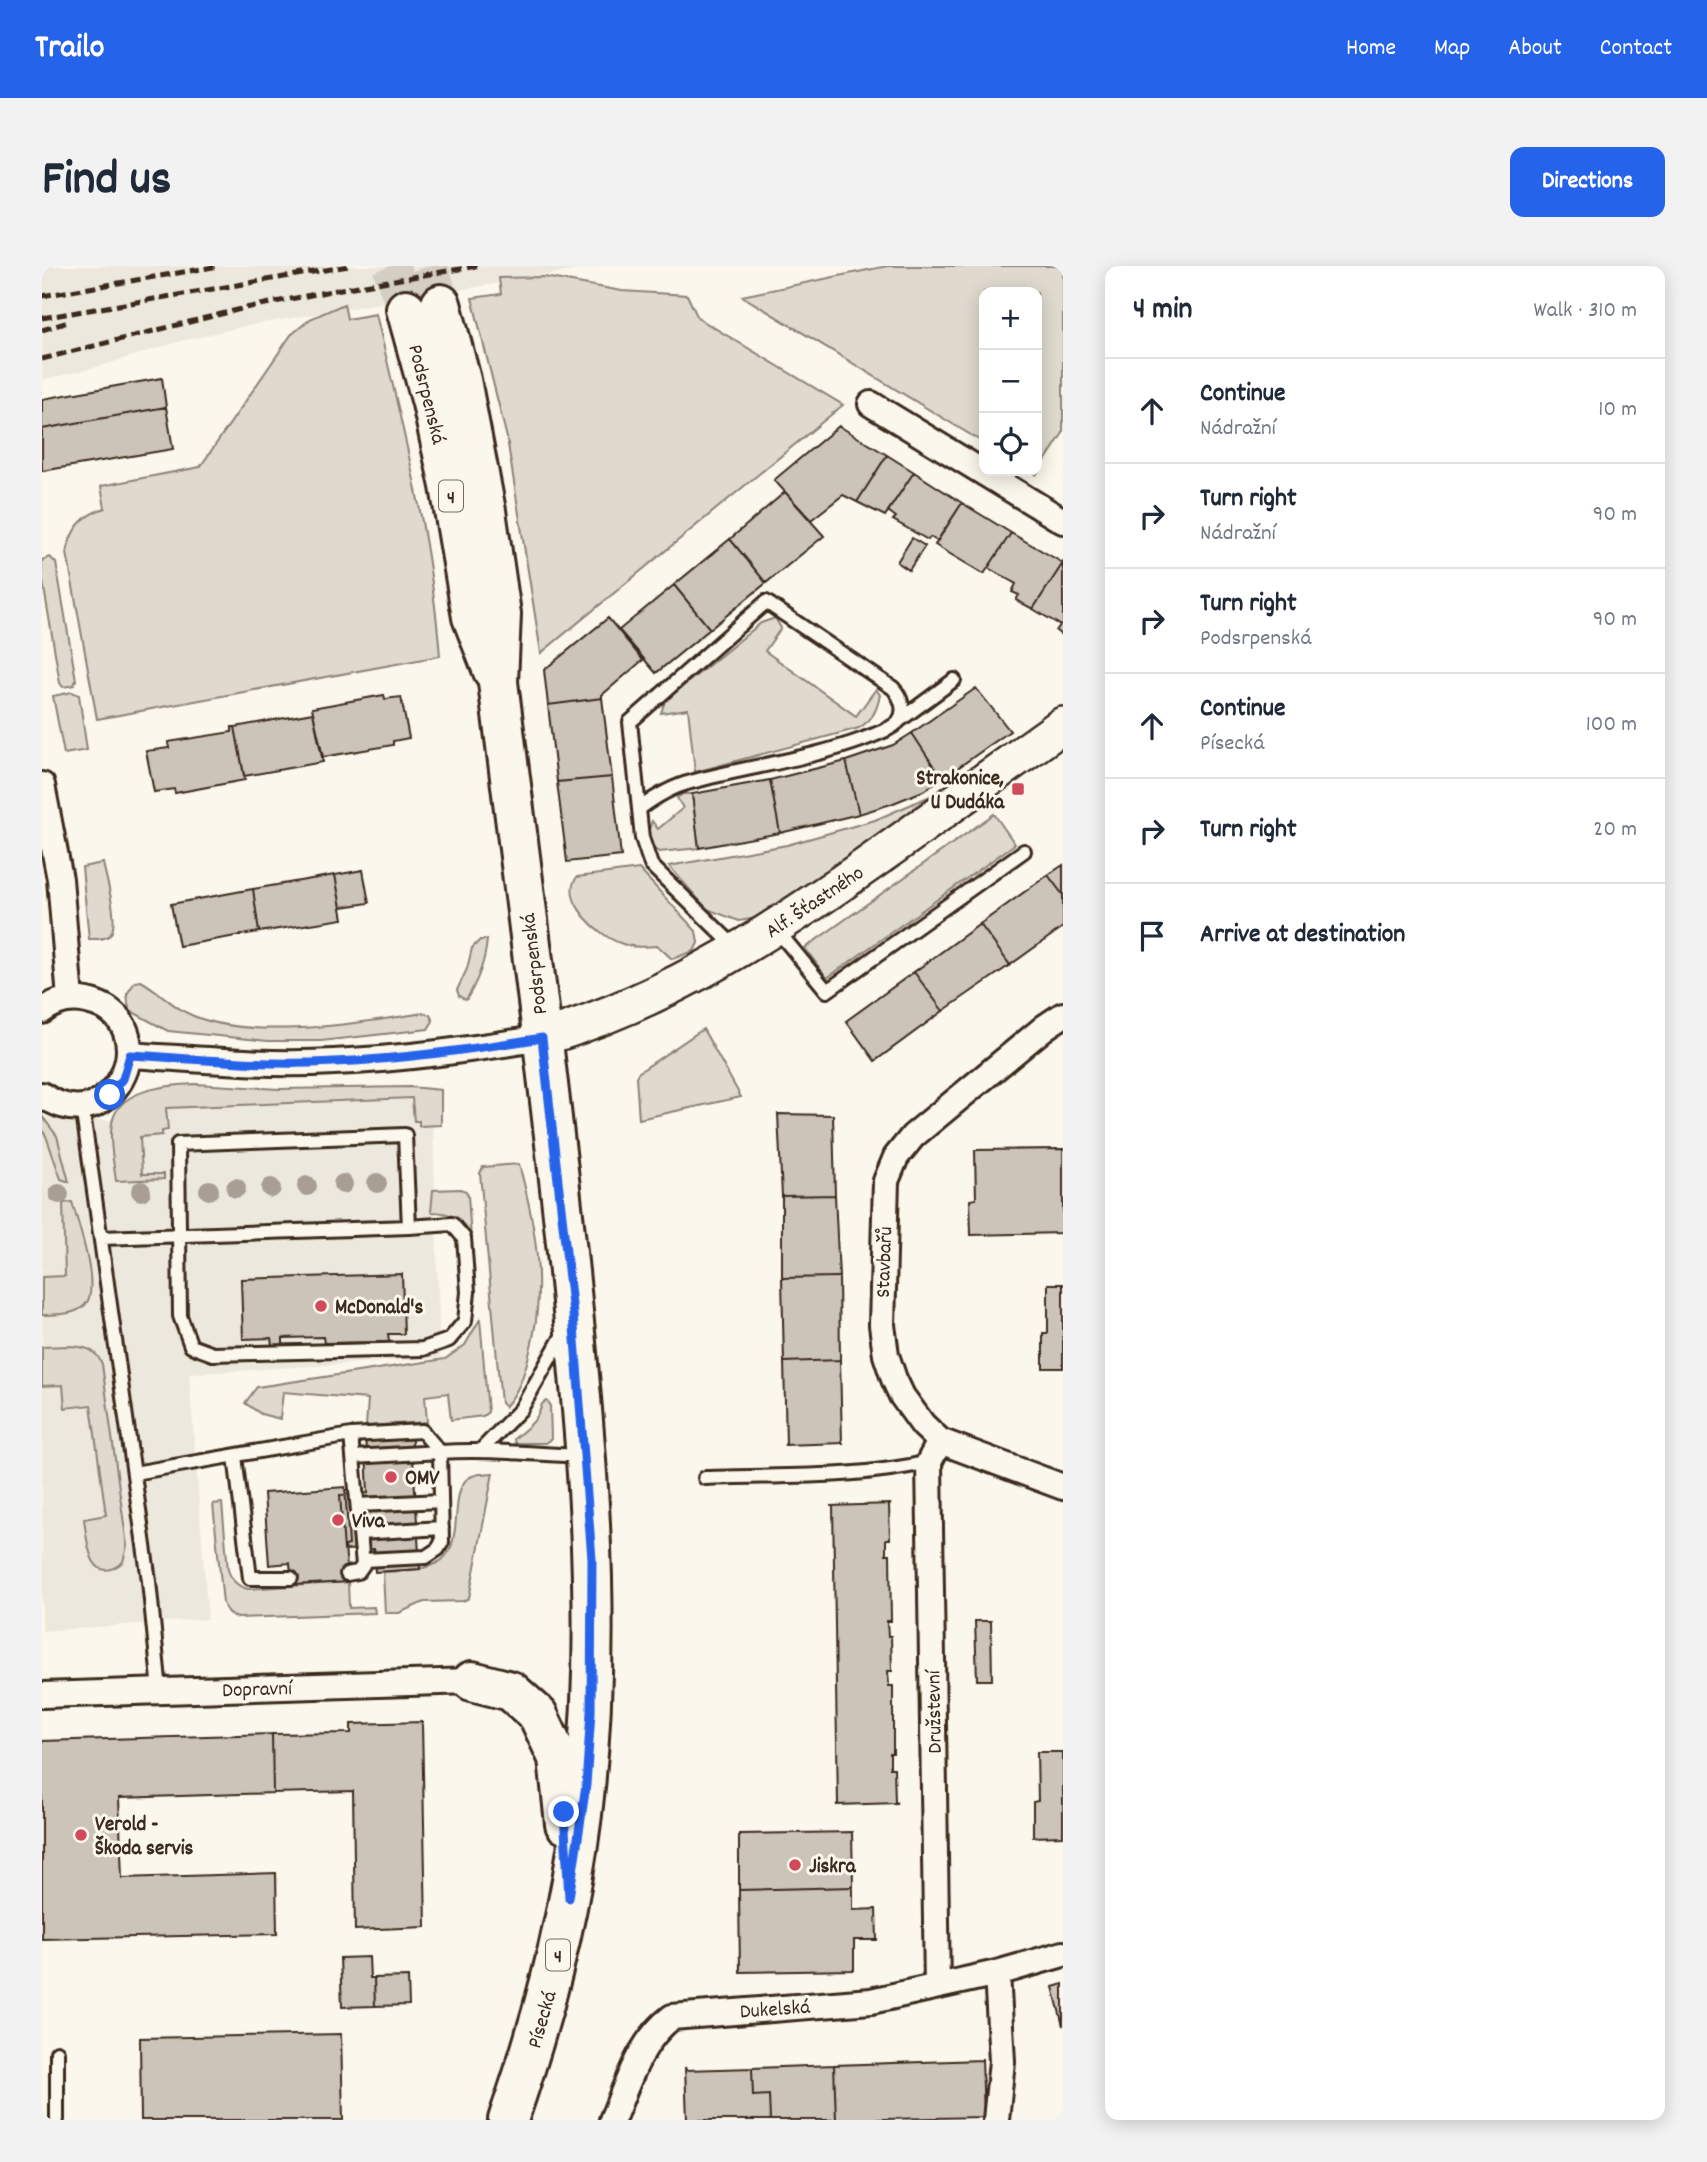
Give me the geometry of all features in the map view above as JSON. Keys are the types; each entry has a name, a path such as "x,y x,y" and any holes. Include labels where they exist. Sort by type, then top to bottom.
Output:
{"main road":[{"name":"Podsrpenská","path":"423,306 461,380 490,537 501,614 498,682 542,1038 573,1314 585,1456"},
{"name":"Alf. Šťastného","path":"542,1038 615,1013 678,984 776,929 1063,725"},
{"name":"Písecká","path":"508,2120 546,2006 569,1898 586,1785 591,1712 592,1559 585,1456"},
{"path":"472,1681 511,1691 538,1715 558,1758 569,1898"}],"street":[{"path":"871,404 1063,522"},
{"path":"42,785 60,879 70,999"},
{"path":"42,1011 70,999 92,1002 115,1016 126,1034 130,1055 125,1075 113,1091 97,1102 82,1106 62,1105 42,1095"},
{"name":"Stavbařů","path":"1063,1015 913,1136 896,1157 886,1181 882,1325 886,1354 902,1396 923,1425 934,1451 1063,1487"},
{"path":"130,1055 251,1062 332,1062 444,1053 542,1038"},
{"name":"Družstevní","path":"934,1451 937,1986"},
{"name":"Dopravní","path":"42,1695 472,1681"},
{"name":"Dukelská","path":"612,2120 645,2044 657,2028 672,2017 871,2001 997,1973 1063,1954"},
{"path":"996,2120 1002,2060 997,1973"}],"lane":[{"path":"739,950 651,865 642,838 629,722 766,602 893,688 902,701 900,720"},
{"path":"639,809 654,798 682,785 804,758 887,730 954,680"},
{"path":"776,929 827,991 1024,851"},
{"path":"82,1106 155,1630 160,1691"},
{"path":"102,1238 181,1235 409,1227 452,1224 464,1238 468,1292 465,1321 449,1340 423,1349 213,1354 191,1346 180,1316 181,1235 178,1144 405,1135 409,1227"},
{"path":"481,1450 521,1409 573,1314"},
{"path":"134,1473 351,1434 422,1431 440,1452 442,1542 438,1549 426,1557 363,1560"},
{"path":"347,1574 358,1572 363,1565 351,1434"},
{"path":"353,1457 481,1450 585,1456"},
{"path":"705,1478 891,1471 934,1451"},
{"path":"235,1456 250,1578 291,1578"},
{"path":"358,1505 441,1500"},
{"path":"360,1533 442,1528"},
{"path":"57,2052 57,2120"}],"shaded area":[{"path":"42,266 601,266 245,326 42,380"},
{"path":"887,266 1063,266 1063,433 1042,466 1042,287 979,287 979,440 742,296"},
{"path":"544,277 622,291 687,295 698,318 843,405 541,653 507,438 472,298 501,294 499,278"},
{"path":"344,304 347,319 376,314 423,527 440,656 97,719 67,553 78,524 105,508 101,486 200,467 291,335 310,319"},
{"path":"50,557 56,563 76,680 74,685 63,687 60,683 42,576 42,560"},
{"path":"775,618 781,628 765,651 856,716 876,689 880,695 871,718 859,728 695,772 688,709 661,713 665,701 761,623"},
{"path":"72,692 79,695 87,750 64,754 53,696"},
{"path":"949,788 763,917 739,921 707,909 669,866 787,845 875,820"},
{"path":"683,794 692,794 699,848 659,852 651,847 648,832 652,821 658,829 683,808 677,798"},
{"path":"994,814 1015,844 827,978 805,948"},
{"path":"103,863 113,911 113,929 106,938 89,939 82,867"},
{"path":"639,869 696,931 698,943 694,951 672,959 658,946 643,947 620,943 592,925 577,906 573,886 577,877"},
{"path":"480,940 487,940 485,956 466,1000 459,996 457,990 467,969 472,948"},
{"path":"141,981 185,1012 238,1027 302,1028 423,1013 430,1015 433,1021 428,1029 321,1041 268,1041 168,1031 129,1010 127,994 135,982"},
{"path":"703,1029 741,1097 639,1119 638,1073"},
{"path":"196,1084 279,1089 410,1087 441,1090 441,1125 419,1126 419,1121 414,1121 412,1098 166,1108 168,1130 162,1131 162,1135 140,1137 142,1174 164,1174 164,1179 116,1181 111,1131 119,1107 128,1099 149,1090"},
{"path":"432,1093 440,1358 189,1374 208,1619 42,1631 42,1117 120,1121 138,1096"},
{"path":"42,1116 57,1136 69,1182 61,1179 42,1130"},
{"path":"519,1164 534,1235 537,1307 525,1369 517,1389 505,1407 501,1403 480,1173 483,1167"},
{"path":"460,1189 468,1195 471,1238 456,1218 445,1213 431,1212 433,1190"},
{"path":"72,1202 90,1271 89,1297 85,1305 76,1311 42,1315 42,1277 65,1276 63,1203"},
{"path":"480,1319 488,1412 483,1416 451,1420 448,1393 425,1396 427,1422 366,1426 368,1399 283,1392 280,1419 261,1414 245,1403 257,1387 445,1359 465,1345"},
{"path":"69,1346 89,1349 102,1364 127,1546 123,1562 112,1569 97,1566 92,1558 84,1519 106,1515 91,1405 65,1408 63,1385 42,1386 42,1347"},
{"path":"546,1401 550,1404 551,1439 545,1443 515,1443 514,1439 534,1420"},
{"path":"493,1473 469,1598 463,1601 424,1602 399,1613 385,1613 383,1572 424,1568 446,1556 454,1534 461,1487 473,1476"},
{"path":"222,1503 228,1570 238,1585 248,1589 348,1582 349,1608 374,1607 375,1613 238,1618 230,1614 223,1603 213,1504"}],"building":[{"path":"162,378 166,407 42,429 42,399"},
{"path":"166,407 173,449 42,471 42,429"},
{"path":"839,426 887,455 857,502 843,495 811,520 774,480"},
{"path":"887,455 914,472 885,516 857,502"},
{"path":"914,472 962,503 937,541 930,537 928,540 893,520 896,517 888,511"},
{"path":"785,492 824,536 766,583 730,539"},
{"path":"962,503 1011,533 984,574 935,545"},
{"path":"1011,533 1063,563 1033,609 1016,600 1019,595 1012,592 1016,584 988,568"},
{"path":"912,538 925,546 909,570 897,562"},
{"path":"730,539 766,583 710,629 674,585"},
{"path":"1063,563 1063,636 1056,631 1060,625 1033,609"},
{"path":"674,585 710,629 656,673 619,630"},
{"path":"608,618 643,660 602,695 602,698 548,705 544,670"},
{"path":"976,688 1010,731 942,779 912,733"},
{"path":"384,695 385,699 401,697 409,738 393,741 393,745 323,757 312,708"},
{"path":"602,698 612,777 557,782 548,705"},
{"path":"313,713 323,762 244,776 235,727"},
{"path":"232,727 235,727 245,780 175,793 174,789 154,792 146,751 169,748 168,742 232,732"},
{"path":"912,733 942,779 923,791 859,814 846,761 893,745"},
{"path":"846,761 859,814 780,833 770,780"},
{"path":"612,777 621,856 567,862 557,782"},
{"path":"770,780 780,833 699,848 692,794"},
{"path":"1063,865 1063,895 1048,875"},
{"path":"363,870 369,903 341,907 335,875"},
{"path":"335,875 343,919 259,932 253,889"},
{"path":"1048,875 1063,895 1063,927 1010,965 980,924"},
{"path":"253,889 259,932 179,946 171,904"},
{"path":"980,924 1010,965 943,1011 914,972"},
{"path":"914,972 943,1011 875,1061 846,1021"},
{"path":"778,1114 833,1115 835,1195 782,1196"},
{"path":"1063,1149 1063,1233 971,1235 970,1200 976,1199 975,1150"},
{"path":"835,1195 839,1277 782,1278 782,1196"},
{"path":"402,1274 404,1334 388,1334 389,1342 324,1343 323,1337 283,1338 283,1344 272,1345 271,1338 243,1339 241,1279"},
{"path":"839,1277 840,1360 784,1362 782,1278"},
{"path":"1048,1284 1063,1284 1063,1368 1043,1368 1043,1333 1048,1333"},
{"path":"840,1360 844,1443 784,1445 784,1362"},
{"path":"411,1428 420,1569 375,1572 374,1549 344,1550 340,1495 368,1493 365,1431"},
{"path":"345,1487 349,1545 345,1546 348,1582 292,1585 290,1563 269,1565 264,1493"},
{"path":"891,1504 890,1539 886,1539 886,1554 890,1554 891,1621 887,1621 888,1636 891,1636 892,1671 888,1671 889,1686 893,1686 893,1753 890,1753 890,1768 894,1768 897,1803 836,1805 833,1506 830,1506"},
{"path":"975,1621 991,1621 992,1680 977,1680"},
{"path":"422,1722 426,1927 355,1930 353,1791 273,1793 272,1734 351,1733 351,1724"},
{"name":"Verold - Škoda servis","path":"272,1734 273,1793 119,1798 122,1878 276,1873 277,1934 42,1939 42,1741"},
{"path":"1037,1752 1063,1752 1063,1836 1033,1837 1033,1802 1038,1801"},
{"path":"852,1832 853,1887 739,1890 739,1834"},
{"path":"853,1887 853,1910 876,1909 877,1940 854,1940 854,1970 740,1972 739,1890"},
{"path":"369,1957 370,1978 374,1978 375,2006 342,2007 340,1958"},
{"path":"408,1977 409,2005 375,2006 374,1978"},
{"path":"1063,1984 1063,2026 1053,1987"},
{"path":"341,2034 343,2120 141,2120 140,2038"},
{"path":"982,2058 984,2119 836,2120 834,2065"},
{"path":"834,2065 836,2120 770,2120 769,2095 753,2096 752,2068"},
{"path":"685,2067 686,2070 752,2068 753,2096 769,2095 770,2120 687,2120"}],"tunnel":[{"path":"391,266 406,309"},
{"path":"429,266 441,304"}],"railway":[{"path":"42,296 219,266"},
{"path":"42,318 349,266"},
{"path":"42,359 245,308 477,266"},
{"path":"42,330 68,322"}],"place":[{"name":"Strakonice, U Dudáka","path":"1018,789"},
{"name":"McDonald's","path":"321,1306"},
{"name":"OMV","path":"391,1477"},
{"name":"Viva","path":"338,1520"},
{"name":"Verold - Škoda servis","path":"81,1835"},
{"name":"Jiskra","path":"795,1865"}],"route":[{"path":"110,1095 123,1079 130,1055 251,1062 332,1062 444,1053 542,1038 573,1314 592,1559 591,1712 586,1785 569,1898 564,1812"}]}
